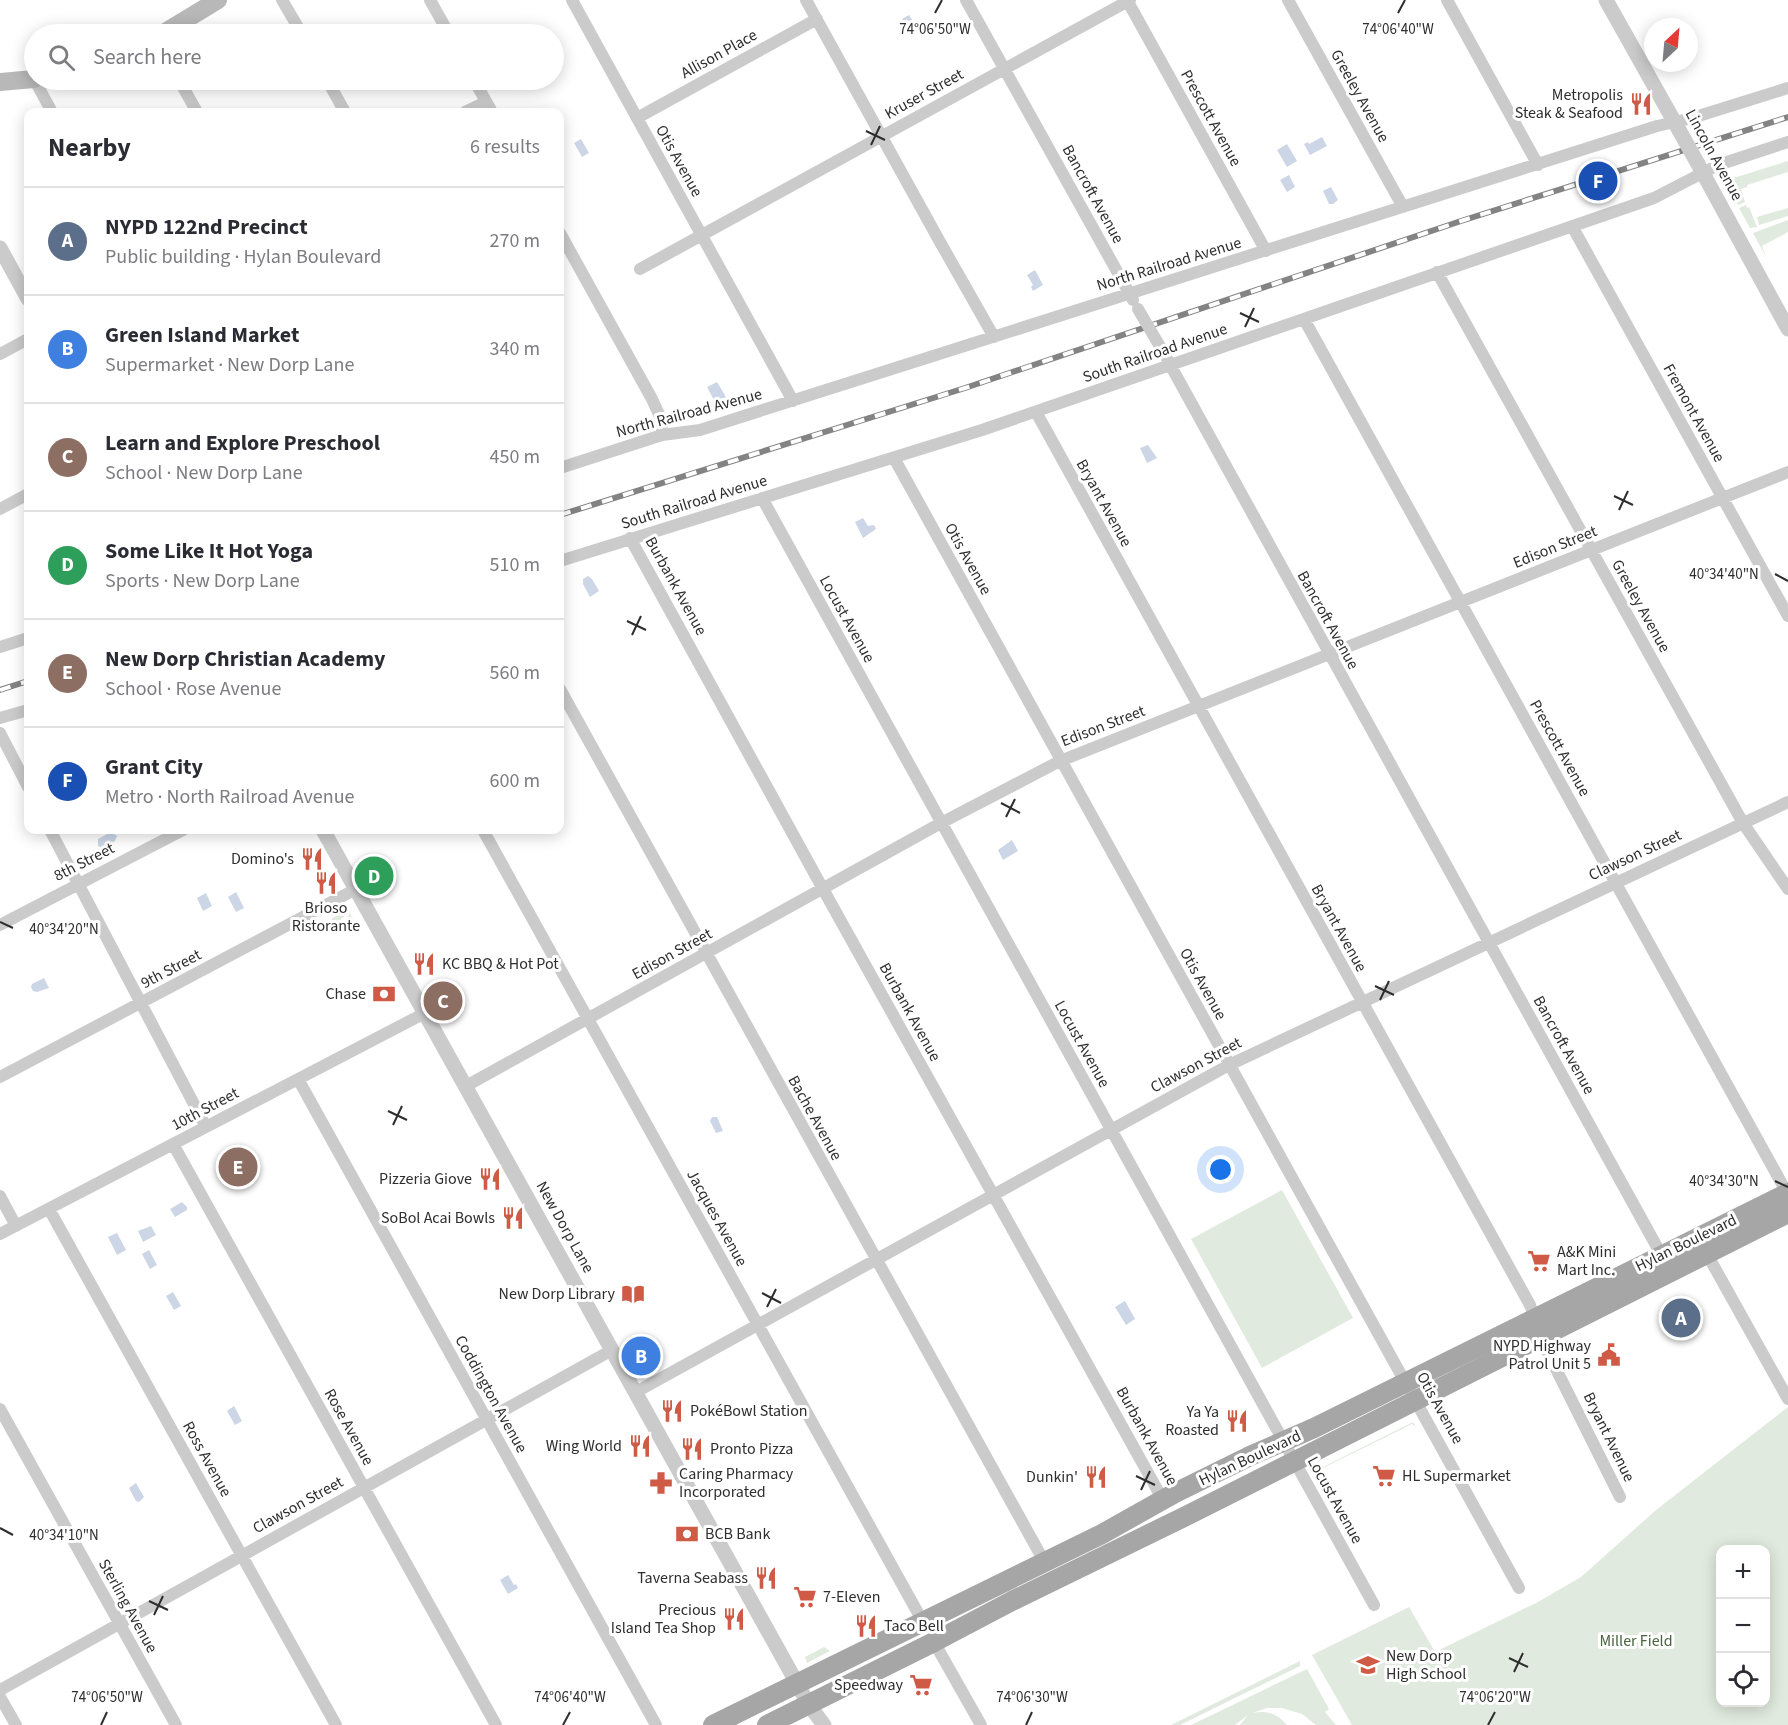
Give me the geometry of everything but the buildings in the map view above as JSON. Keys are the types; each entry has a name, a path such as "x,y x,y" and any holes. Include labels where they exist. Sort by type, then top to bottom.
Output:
{"main road":[{"path":"179,24 219,0"},
{"path":"0,82 24,80"},
{"name":"Hylan Boulevard","path":"767,1725 934,1642 1020,1596 1542,1337 1662,1256 1788,1193"},
{"name":"Hylan Boulevard","path":"713,1725 1045,1563 1163,1500 1536,1318 1707,1254 1788,1214"},
{"path":"1163,1500 1175,1520"}],"street":[{"path":"282,0 296,24"},
{"path":"430,0 443,24"},
{"name":"Otis Avenue","path":"572,0 793,401"},
{"path":"806,0 994,337"},
{"name":"Bancroft Avenue","path":"966,0 1662,1256"},
{"name":"Kruser Street","path":"640,269 1128,0"},
{"name":"Prescott Avenue","path":"1128,0 1266,251"},
{"name":"Greeley Avenue","path":"1287,0 1403,207"},
{"path":"1447,0 1538,165"},
{"name":"Lincoln Avenue","path":"1606,0 1788,329"},
{"name":"Allison Place","path":"637,118 817,19"},
{"name":"North Railroad Avenue","path":"564,467 662,435 700,430 1403,207 1538,165 1677,126 1692,118 1788,88"},
{"path":"40,90 50,108"},
{"path":"185,90 195,108"},
{"path":"333,90 343,108"},
{"path":"480,90 489,107"},
{"name":"South Railroad Avenue","path":"564,560 1035,412 1167,360 1304,318 1654,198 1700,168 1718,165 1788,142"},
{"name":"Fremont Avenue","path":"1572,226 1788,616"},
{"path":"564,240 652,399 662,422 662,435"},
{"path":"0,248 24,292"},
{"name":"Greeley Avenue","path":"1437,272 1743,823 1788,889"},
{"name":"Prescott Avenue","path":"1304,318 1788,1193"},
{"path":"0,354 24,341"},
{"name":"Bryant Avenue","path":"1035,412 1536,1318 1553,1361 1620,1497"},
{"name":"Otis Avenue","path":"894,458 1519,1588"},
{"name":"Edison Street","path":"466,1086 941,823 1060,761 1788,472"},
{"path":"0,509 24,496"},
{"name":"Locust Avenue","path":"762,498 1374,1605"},
{"name":"Burbank Avenue","path":"630,538 1163,1500"},
{"path":"0,647 24,639"},
{"name":"Bache Avenue","path":"564,695 1045,1563"},
{"path":"0,718 24,711"},
{"path":"0,733 24,779"},
{"name":"Clawson Street","path":"636,1392 1229,1065 1788,802"},
{"path":"52,834 206,1127"},
{"name":"8th Street","path":"0,925 175,834"},
{"name":"New Dorp Lane","path":"325,834 809,1705 824,1725"},
{"name":"Jacques Avenue","path":"485,834 923,1622"},
{"name":"9th Street","path":"0,1077 356,889"},
{"name":"10th Street","path":"0,1234 425,1012"},
{"name":"Coddington Avenue","path":"298,1079 656,1725"},
{"name":"Rose Avenue","path":"173,1144 496,1725"},
{"path":"0,1196 16,1226"},
{"name":"Ross Avenue","path":"49,1209 336,1725"},
{"path":"1707,1254 1788,1399"},
{"name":"Clawson Street","path":"0,1690 612,1350"},
{"name":"Sterling Avenue","path":"0,1409 176,1725"},
{"path":"934,1642 981,1725"},
{"path":"0,1697 16,1725"},
{"name":"New Dorp Lane","path":"809,1705 810,1725"}],"green space":[{"path":"1788,161 1788,172 1741,189 1745,202 1738,205 1724,181"},
{"path":"1746,205 1757,227 1750,228 1739,208"},
{"path":"1788,208 1788,216 1759,225 1757,217"},
{"path":"1788,220 1788,232 1762,246 1766,257 1753,233"},
{"path":"345,911 341,923 348,922 349,912 356,925 341,932 331,919"},
{"path":"1282,1190 1353,1318 1262,1368 1191,1239"},
{"name":"Miller Field","path":"1788,1407 1788,1725 1352,1725 1312,1655 1409,1607 1435,1652 1538,1602 1581,1577 1656,1510"},
{"path":"1413,1422 1416,1427 1412,1424 1319,1470 1321,1478 1317,1470"},
{"path":"824,1647 830,1651 807,1663 805,1657"},
{"path":"1300,1661 1300,1666 1180,1725 1171,1725"},
{"path":"1307,1669 1329,1709 1325,1712 1336,1725 1316,1725 1302,1714 1282,1708 1267,1708 1252,1713 1271,1713 1287,1725 1240,1725 1248,1715 1235,1725 1191,1725"}],"water":[{"path":"909,15 919,31 911,35 902,19"},
{"path":"1322,137 1327,146 1310,155 1304,144 1308,142 1309,144"},
{"path":"581,139 589,153 582,157 574,143"},
{"path":"1287,144 1297,161 1287,167 1277,150"},
{"path":"1289,175 1295,187 1287,192 1280,180"},
{"path":"1331,187 1338,200 1329,204 1323,191"},
{"path":"1035,270 1043,285 1033,291 1031,287 1033,285 1027,275"},
{"path":"717,382 726,397 715,402 707,387"},
{"path":"1148,445 1157,458 1147,463 1140,448"},
{"path":"863,518 868,526 874,525 876,529 863,538 855,522"},
{"path":"588,576 599,591 590,597 583,584 583,579"},
{"path":"107,834 117,836 115,841 103,848 98,846 98,839"},
{"path":"1012,840 1018,851 1003,860 998,850"},
{"path":"236,892 244,908 236,912 228,897"},
{"path":"206,893 212,906 203,911 197,898"},
{"path":"44,978 49,988 33,991 32,984"},
{"path":"712,1117 717,1117 723,1131 716,1133 710,1121"},
{"path":"182,1202 187,1210 175,1217 170,1209"},
{"path":"151,1226 156,1235 143,1242 138,1231"},
{"path":"117,1233 126,1250 117,1255 108,1237"},
{"path":"149,1250 157,1265 150,1269 142,1254"},
{"path":"173,1292 181,1306 174,1310 166,1296"},
{"path":"1125,1301 1135,1319 1126,1325 1115,1307"},
{"path":"234,1406 242,1421 235,1425 227,1411"},
{"path":"136,1483 144,1497 139,1502 136,1501 129,1488"},
{"path":"508,1575 518,1588 508,1594 500,1580"}],"railway":[{"path":"564,514 965,388 1461,221 1788,117"},
{"path":"0,690 24,682"}],"place":[{"name":"Metropolis Steak & Seafood","path":"1641,104"},
{"name":"Grant City","path":"1598,181"},
{"name":"Domino's","path":"312,859"},
{"name":"Some Like It Hot Yoga","path":"374,876"},
{"name":"Brioso Ristorante","path":"326,883"},
{"name":"KC BBQ & Hot Pot","path":"424,964"},
{"name":"Chase","path":"384,994"},
{"name":"Learn and Explore Preschool","path":"443,1001"},
{"name":"New Dorp Christian Academy","path":"238,1167"},
{"name":"Pizzeria Giove","path":"490,1179"},
{"name":"SoBol Acai Bowls","path":"513,1218"},
{"name":"A&K Mini Mart Inc.","path":"1539,1261"},
{"name":"New Dorp Library","path":"633,1294"},
{"name":"NYPD 122nd Precinct","path":"1681,1318"},
{"name":"NYPD Highway Patrol Unit 5","path":"1609,1355"},
{"name":"Green Island Market","path":"641,1356"},
{"name":"PokéBowl Station","path":"672,1411"},
{"name":"Ya Ya Roasted","path":"1237,1421"},
{"name":"Wing World","path":"640,1446"},
{"name":"Pronto Pizza","path":"692,1449"},
{"name":"HL Supermarket","path":"1384,1476"},
{"name":"Dunkin'","path":"1096,1477"},
{"name":"Caring Pharmacy Incorporated","path":"661,1483"},
{"name":"BCB Bank","path":"687,1534"},
{"name":"Taverna Seabass","path":"766,1578"},
{"name":"7-Eleven","path":"805,1597"},
{"name":"Precious Island Tea Shop","path":"734,1619"},
{"name":"Taco Bell","path":"866,1626"},
{"name":"New Dorp High School","path":"1368,1665"},
{"name":"Speedway","path":"921,1685"}]}
